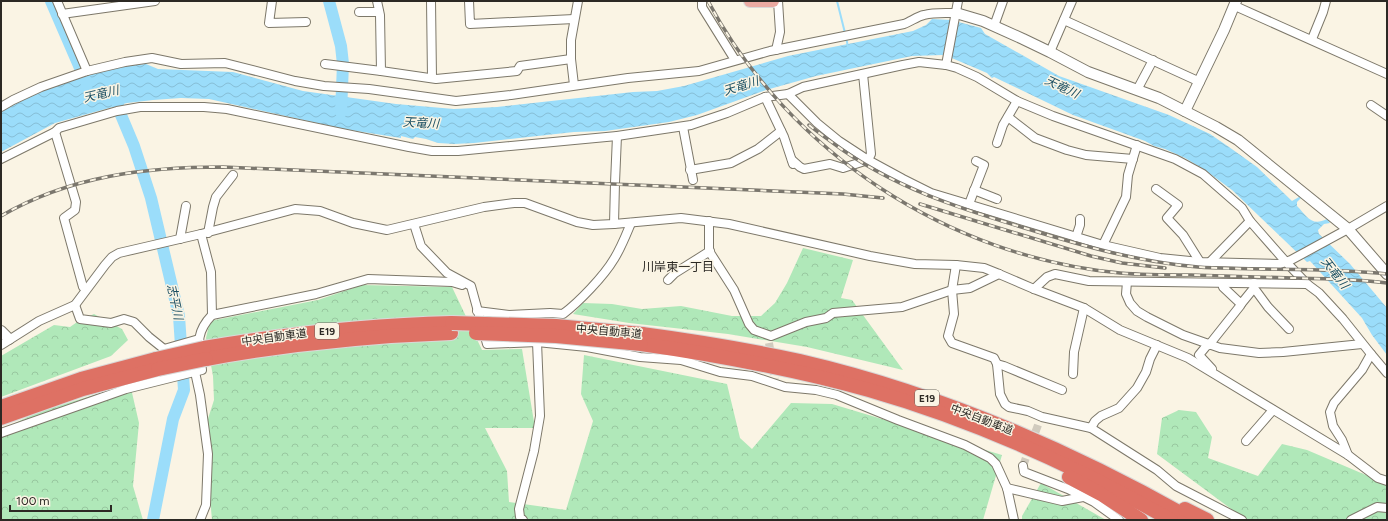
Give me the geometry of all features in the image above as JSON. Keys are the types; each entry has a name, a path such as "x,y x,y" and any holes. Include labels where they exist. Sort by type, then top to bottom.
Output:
{"highway":[{"name":"中央自動車道","path":"1,407 81,379 203,349 297,344 452,328 556,326 642,339 720,346 792,360 909,392 945,404 1020,434 1087,464 1193,520"},
{"name":"中央自動車道","path":"642,339 809,375 869,390 906,402 996,435 1083,474 1172,520"},
{"path":"720,346 758,350 805,359 874,377 947,400 1022,430 1062,448 1124,477 1207,520"},
{"name":"中央自動車道","path":"1,418 83,389 160,359"},
{"path":"809,375 942,421 1021,454 1101,494 1141,520"}],"main road":[{"path":"750,1 773,1"}],"street":[{"path":"56,1 86,71"},
{"path":"62,14 155,1"},
{"path":"272,1 269,23 306,22"},
{"path":"377,1 379,12 382,71"},
{"path":"431,1 432,78"},
{"path":"469,1 470,24 574,19"},
{"path":"574,85 571,59 571,40 578,1"},
{"path":"702,1 702,7 735,60"},
{"path":"776,50 780,32 778,1"},
{"path":"947,62 958,1"},
{"path":"994,26 1004,1"},
{"path":"1050,52 1072,1"},
{"path":"1312,39 1324,12 1326,1"},
{"path":"1185,111 1236,3 1387,74"},
{"path":"359,12 379,12"},
{"path":"1,107 41,87 86,71 125,62 152,58 181,64 225,63 294,81 324,86 369,89 456,101 511,95 574,85 699,71 776,50 904,24 923,15 933,13 969,17 994,26 1050,52 1088,72 1158,98 1238,140 1345,231 1387,274"},
{"path":"1064,20 1200,82"},
{"path":"325,64 436,79 517,71 520,66 571,59"},
{"path":"1137,90 1152,60"},
{"path":"1,159 55,132 59,128 140,106 204,107 226,109 344,135 432,151 458,151 618,136 692,125 727,113 765,97 788,94 802,87 919,62 947,62 977,77 1017,101 1053,116 1175,159 1202,174 1242,208 1250,221 1288,261 1307,284 1319,293 1343,319 1387,373"},
{"path":"765,97 781,131 792,162 804,169 830,164 843,168 868,160 871,154 863,74"},
{"path":"788,94 817,123 839,141 868,160 931,193 1103,245 1160,258 1200,262 1280,264 1345,231 1387,206"},
{"path":"997,143 1003,125 1017,101"},
{"path":"1371,105 1387,116"},
{"path":"1008,117 1035,138 1067,150 1086,155 1133,159"},
{"path":"683,127 693,180"},
{"path":"690,170 731,162 758,149 781,131"},
{"path":"55,132 76,202 75,210 64,218 83,287 86,289"},
{"path":"614,224 618,136"},
{"path":"1103,245 1126,197 1128,175 1137,145"},
{"path":"969,204 984,165 976,161"},
{"path":"212,314 211,272 205,234 216,197 233,175"},
{"path":"1156,189 1178,204 1167,218 1183,235 1200,262"},
{"path":"974,190 997,199"},
{"path":"1,331 5,342 39,321 75,305 105,265 119,253 205,234 295,209 320,211 353,223 388,230 484,207 520,203 525,203 577,222 593,225 682,218 710,221 870,256 915,264 956,265 984,268 1000,274 1084,308 1120,330 1188,358 1348,455 1378,478 1387,481"},
{"path":"180,239 186,206"},
{"path":"1076,237 1080,225 1080,219"},
{"path":"710,221 710,251 734,290 749,324 754,330 770,339 806,322 826,318 833,313 902,306 952,290 970,288 1000,274"},
{"path":"1210,262 1250,221"},
{"path":"478,311 509,316 550,313 563,314 572,308 608,269 631,223"},
{"path":"414,224 421,246 447,273 471,286 487,344 537,342 587,347 640,357 681,360 720,372 732,372 752,376 775,382 785,387 816,390 837,395 965,445 990,458 996,464 1007,488 1014,520"},
{"path":"668,280 675,273 710,251"},
{"path":"1376,262 1387,264"},
{"path":"956,265 952,290 954,314 948,336 952,343 994,358 997,364 1000,394 1005,404 1009,407 1028,411 1040,421 1091,428 1157,470 1176,486 1242,520"},
{"path":"1034,289 1047,276 1055,274 1089,281 1222,283 1254,286 1307,284"},
{"path":"1,433 126,389 202,370 203,349 200,331 204,323 212,314 316,294 368,278 452,282 464,286 473,293"},
{"path":"1127,282 1126,294 1130,303 1146,317 1183,336 1220,348 1260,353 1362,344"},
{"path":"1222,283 1223,287 1241,304"},
{"path":"1199,355 1240,306 1254,286"},
{"path":"1254,286 1268,307 1289,329"},
{"path":"75,305 80,319 110,323 124,319 134,322 149,337 170,377"},
{"path":"1073,374 1074,352 1084,308"},
{"path":"523,520 520,517 519,509 534,451 540,416 537,342"},
{"path":"1091,428 1095,421 1101,416 1119,408 1137,388 1146,372 1150,359 1157,345"},
{"path":"160,359 203,349"},
{"path":"1171,351 1176,349 1199,355 1213,373"},
{"path":"1348,455 1342,440 1333,426 1330,412 1334,403 1362,370 1371,354"},
{"path":"997,364 1062,390"},
{"path":"195,372 200,395 208,454 206,505 200,520"},
{"path":"1246,441 1273,410"},
{"path":"1023,466 1024,472 1068,489 1104,509 1119,520"},
{"path":"1007,488 1062,501 1083,497"},
{"path":"1352,520 1376,506 1387,508"}],"green space":[{"path":"803,248 853,260 841,298 852,300 903,370 807,347 728,334 629,323 573,314 583,303 612,304 642,309 681,306 732,316 761,316 775,303 787,283"},
{"path":"362,285 452,287 482,350 522,349 535,428 485,428 507,471 509,502 566,510 593,421 581,394 584,355 727,384 740,438 752,449 791,403 832,404 1002,455 983,520 212,520 204,431 214,400 213,376 206,338 210,321 318,300"},
{"path":"94,314 122,329 128,340 111,356 1,397 1,356 54,325 70,327 80,320"},
{"path":"130,384 139,423 133,486 143,520 1,520 1,430 38,412"},
{"path":"1179,410 1196,412 1212,437 1208,458 1258,476 1282,444 1307,450 1387,484 1387,520 1246,520 1157,454 1162,418"},
{"path":"1041,483 1106,520 1022,520 1022,516"}],"water":[{"name":"天竜川","path":"932,19 951,20 981,28 985,34 1059,76 1169,115 1210,134 1257,167 1292,201 1299,197 1301,198 1297,202 1297,206 1313,221 1317,222 1327,219 1330,223 1324,224 1318,230 1319,234 1350,264 1387,308 1387,355 1372,335 1362,318 1310,261 1307,262 1232,190 1205,170 1185,158 1165,149 1073,115 994,77 992,78 987,73 942,55 912,56 816,76 766,90 697,115 669,122 605,131 574,132 474,143 438,143 415,137 413,139 401,136 401,138 344,129 209,99 181,98 127,103 55,123 1,152 1,112 30,96 59,83 122,66 146,64 158,69 233,72 303,91 396,104 454,109 497,107 633,92 657,91 684,86 788,56 913,31 926,25"}],"waterway":[{"name":"天竜川","path":"51,1 87,84"},
{"path":"329,1 341,46 343,64 341,112"},
{"path":"837,1 845,33"},
{"path":"846,37 848,47"},
{"name":"志平川","path":"116,99 134,146 151,198 179,316 184,390 173,419 153,520"}],"tunnel":[{"path":"769,343 775,379"},
{"path":"1023,466 1038,425"}],"railway":[{"path":"708,1 742,56 782,105 829,150 880,188 936,220 995,245 1057,263 1120,273 1146,275 1340,279 1387,283"},
{"path":"809,125 855,158 902,184 926,195 976,213 1090,247 1176,265 1387,274"},
{"path":"1,216 27,202 54,191 81,183 109,176 137,172 194,167 223,167 843,194 883,198"},
{"path":"920,204 1091,256 1122,263 1165,268"}],"district":[{"name":"川岸東一丁目","path":"678,267"}]}
